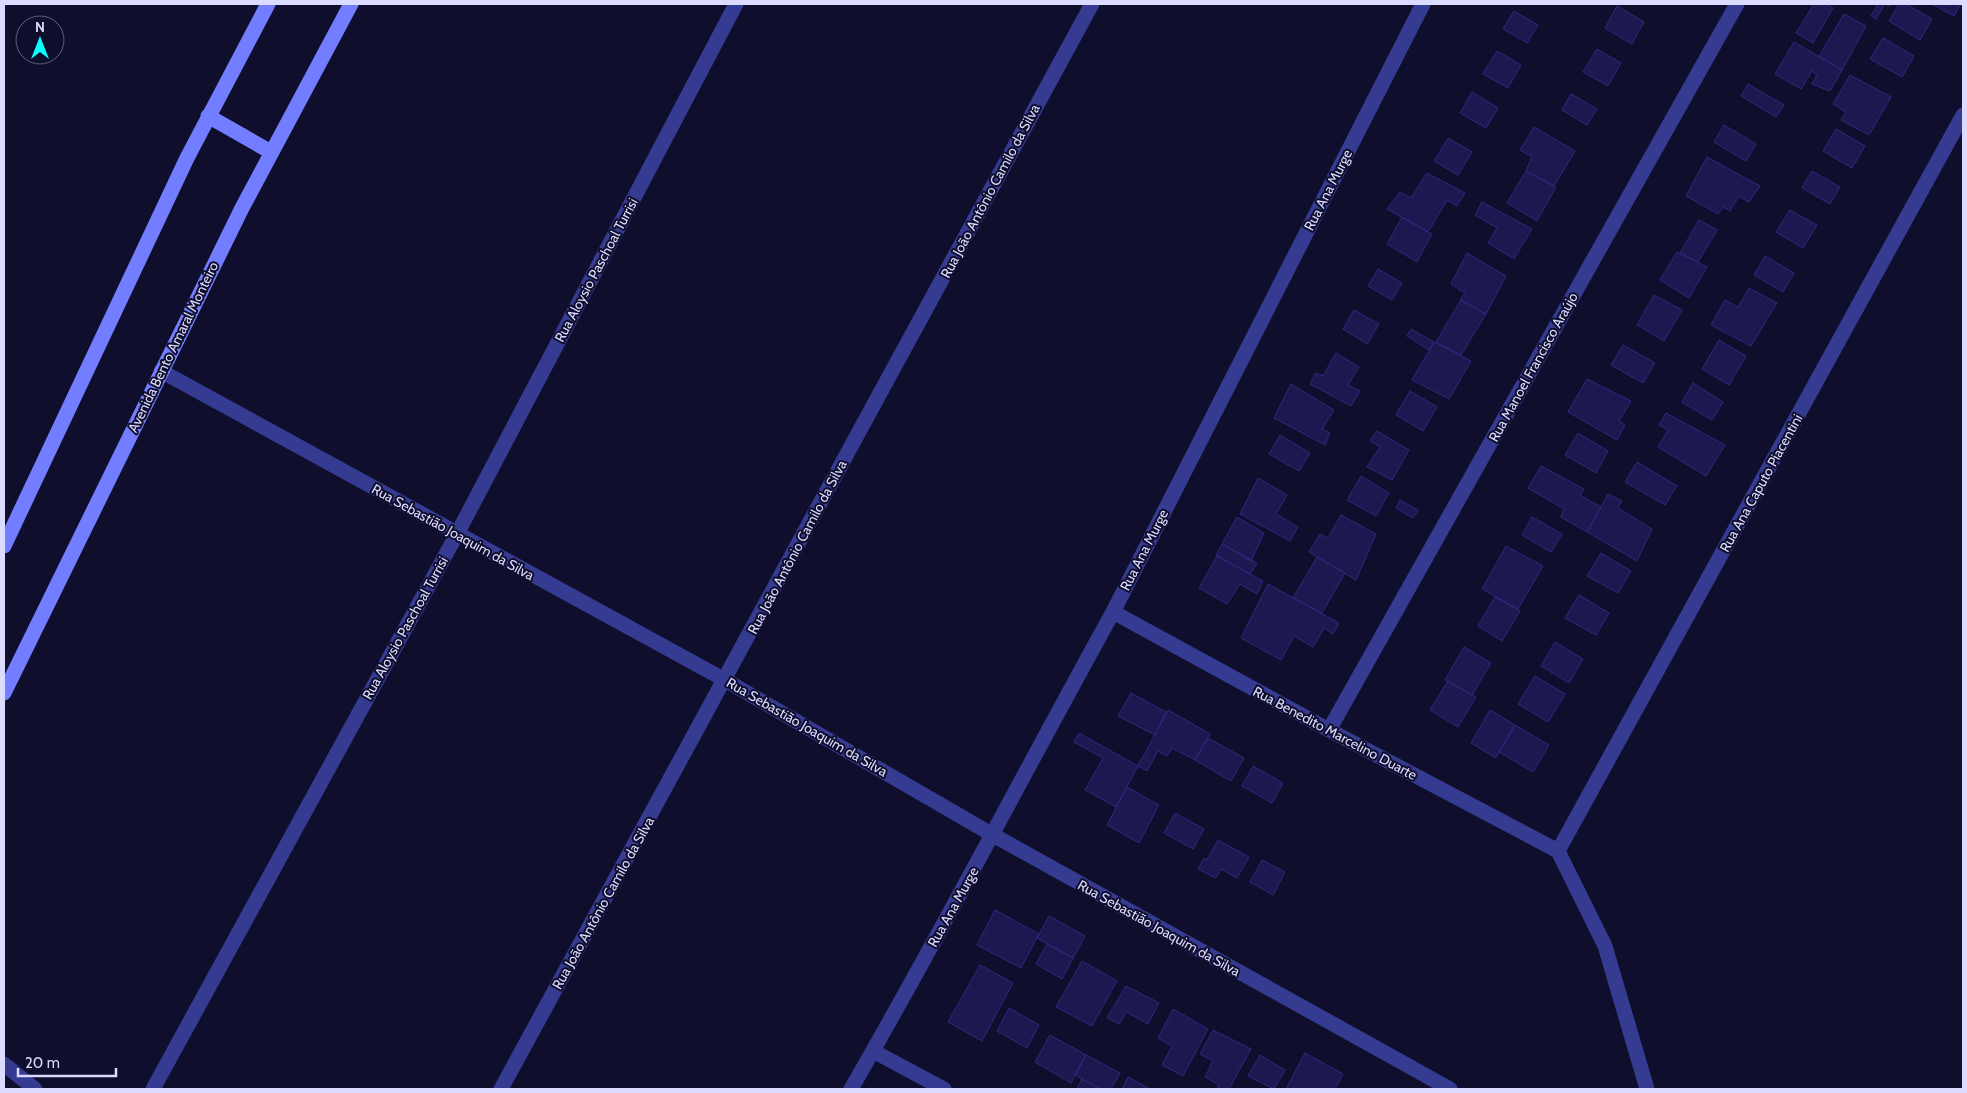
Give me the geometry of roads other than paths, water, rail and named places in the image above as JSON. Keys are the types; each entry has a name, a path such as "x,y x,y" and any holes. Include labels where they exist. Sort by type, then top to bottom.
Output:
{"street":[{"path":"4,546 8,523 208,116 268,4"},
{"name":"Avenida Bento Amaral Monteiro","path":"4,693 271,152 351,4"},
{"name":"Rua Aloysio Paschoal Turrisi","path":"153,1089 457,534 736,4"},
{"name":"Rua João Antônio Camilo da Silva","path":"501,1089 1092,4"},
{"name":"Rua Ana Murge","path":"851,1089 993,835 1113,612 1423,4"},
{"name":"Rua Manoel Francisco Araújo","path":"1329,730 1737,4"},
{"name":"Rua Ana Caputo Piacentini","path":"1558,851 1963,115"},
{"path":"208,116 271,152"},
{"name":"Rua Sebastião Joaquim da Silva","path":"161,372 725,680 993,835 1450,1089"},
{"name":"Rua Benedito Marcelino Duarte","path":"1113,612 1329,730 1558,851"},
{"path":"1558,851 1605,946 1647,1089"},
{"path":"873,1051 944,1089"},
{"path":"4,1064 35,1089"}]}
